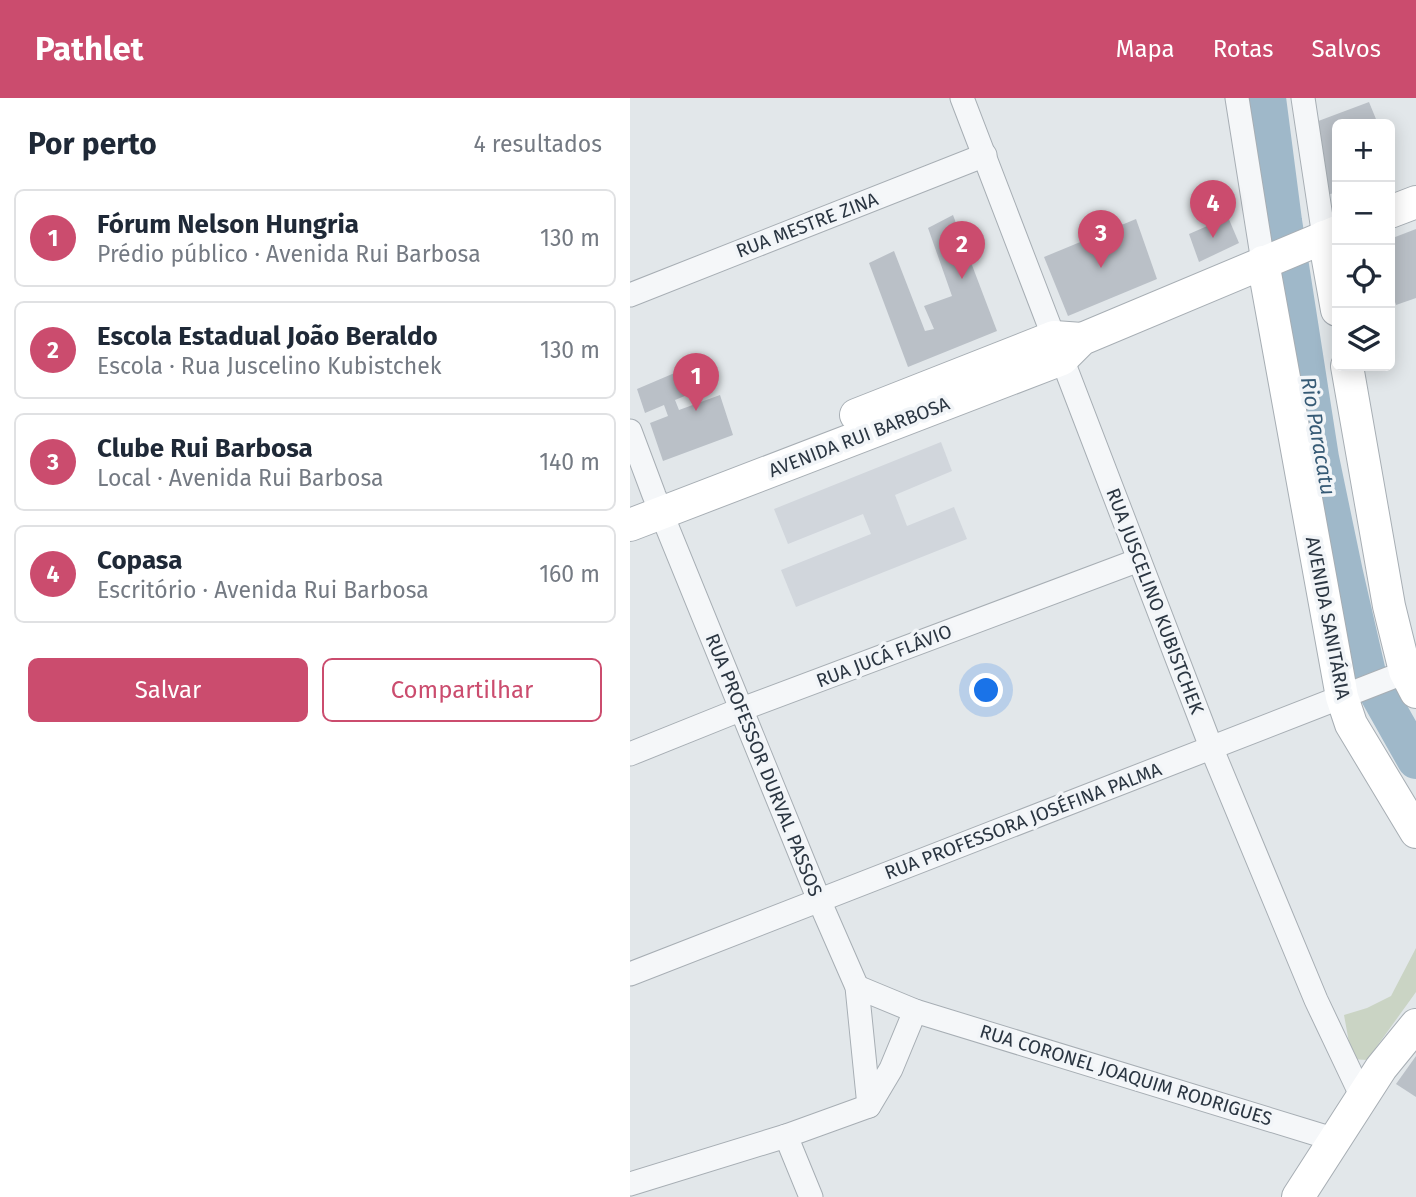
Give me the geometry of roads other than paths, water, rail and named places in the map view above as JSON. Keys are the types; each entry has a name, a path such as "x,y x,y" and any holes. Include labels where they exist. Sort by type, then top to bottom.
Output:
{"street":[{"name":"RUA JUSCELINO KUBISTCHEK","path":"962,98 1066,345 1139,561 1211,747 1316,1000 1362,1097"},
{"name":"AVENIDA SANITÁRIA","path":"1237,98 1300,247 1336,308"},
{"name":"AVENIDA SANITÁRIA","path":"1303,98 1300,247 1346,695 1351,724 1416,832"},
{"name":"RUA MESTRE ZINA","path":"630,295 985,155"},
{"path":"1395,210 1416,202"},
{"name":"AVENIDA RUI BARBOSA","path":"630,525 648,504 1066,345 1300,247"},
{"path":"1348,371 1389,606 1407,677"},
{"name":"RUA PROFESSOR DURVAL PASSOS","path":"630,431 648,504 742,709 857,987 869,1106"},
{"name":"RUA JUCÁ FLÁVIO","path":"630,754 742,709 1139,561"},
{"name":"RUA PROFESSORA JOSÉFINA PALMA","path":"630,974 1346,695 1407,677"},
{"name":"RUA CORONEL JOAQUIM RODRIGUES","path":"857,987 915,1011 1336,1140"},
{"path":"630,1184 786,1136 869,1106 891,1069 915,1011"},
{"path":"1298,1197 1381,1068 1416,1025"},
{"path":"786,1136 811,1197"}],"waterway":[{"name":"Rio Paracatu","path":"1267,98 1320,458 1344,573 1367,673 1416,760"}],"place":[{"name":"Copasa","path":"1213,238"},
{"name":"Clube Rui Barbosa","path":"1101,268"},
{"name":"Escola Estadual João Beraldo","path":"962,279"},
{"name":"Fórum Nelson Hungria","path":"696,411"}]}
